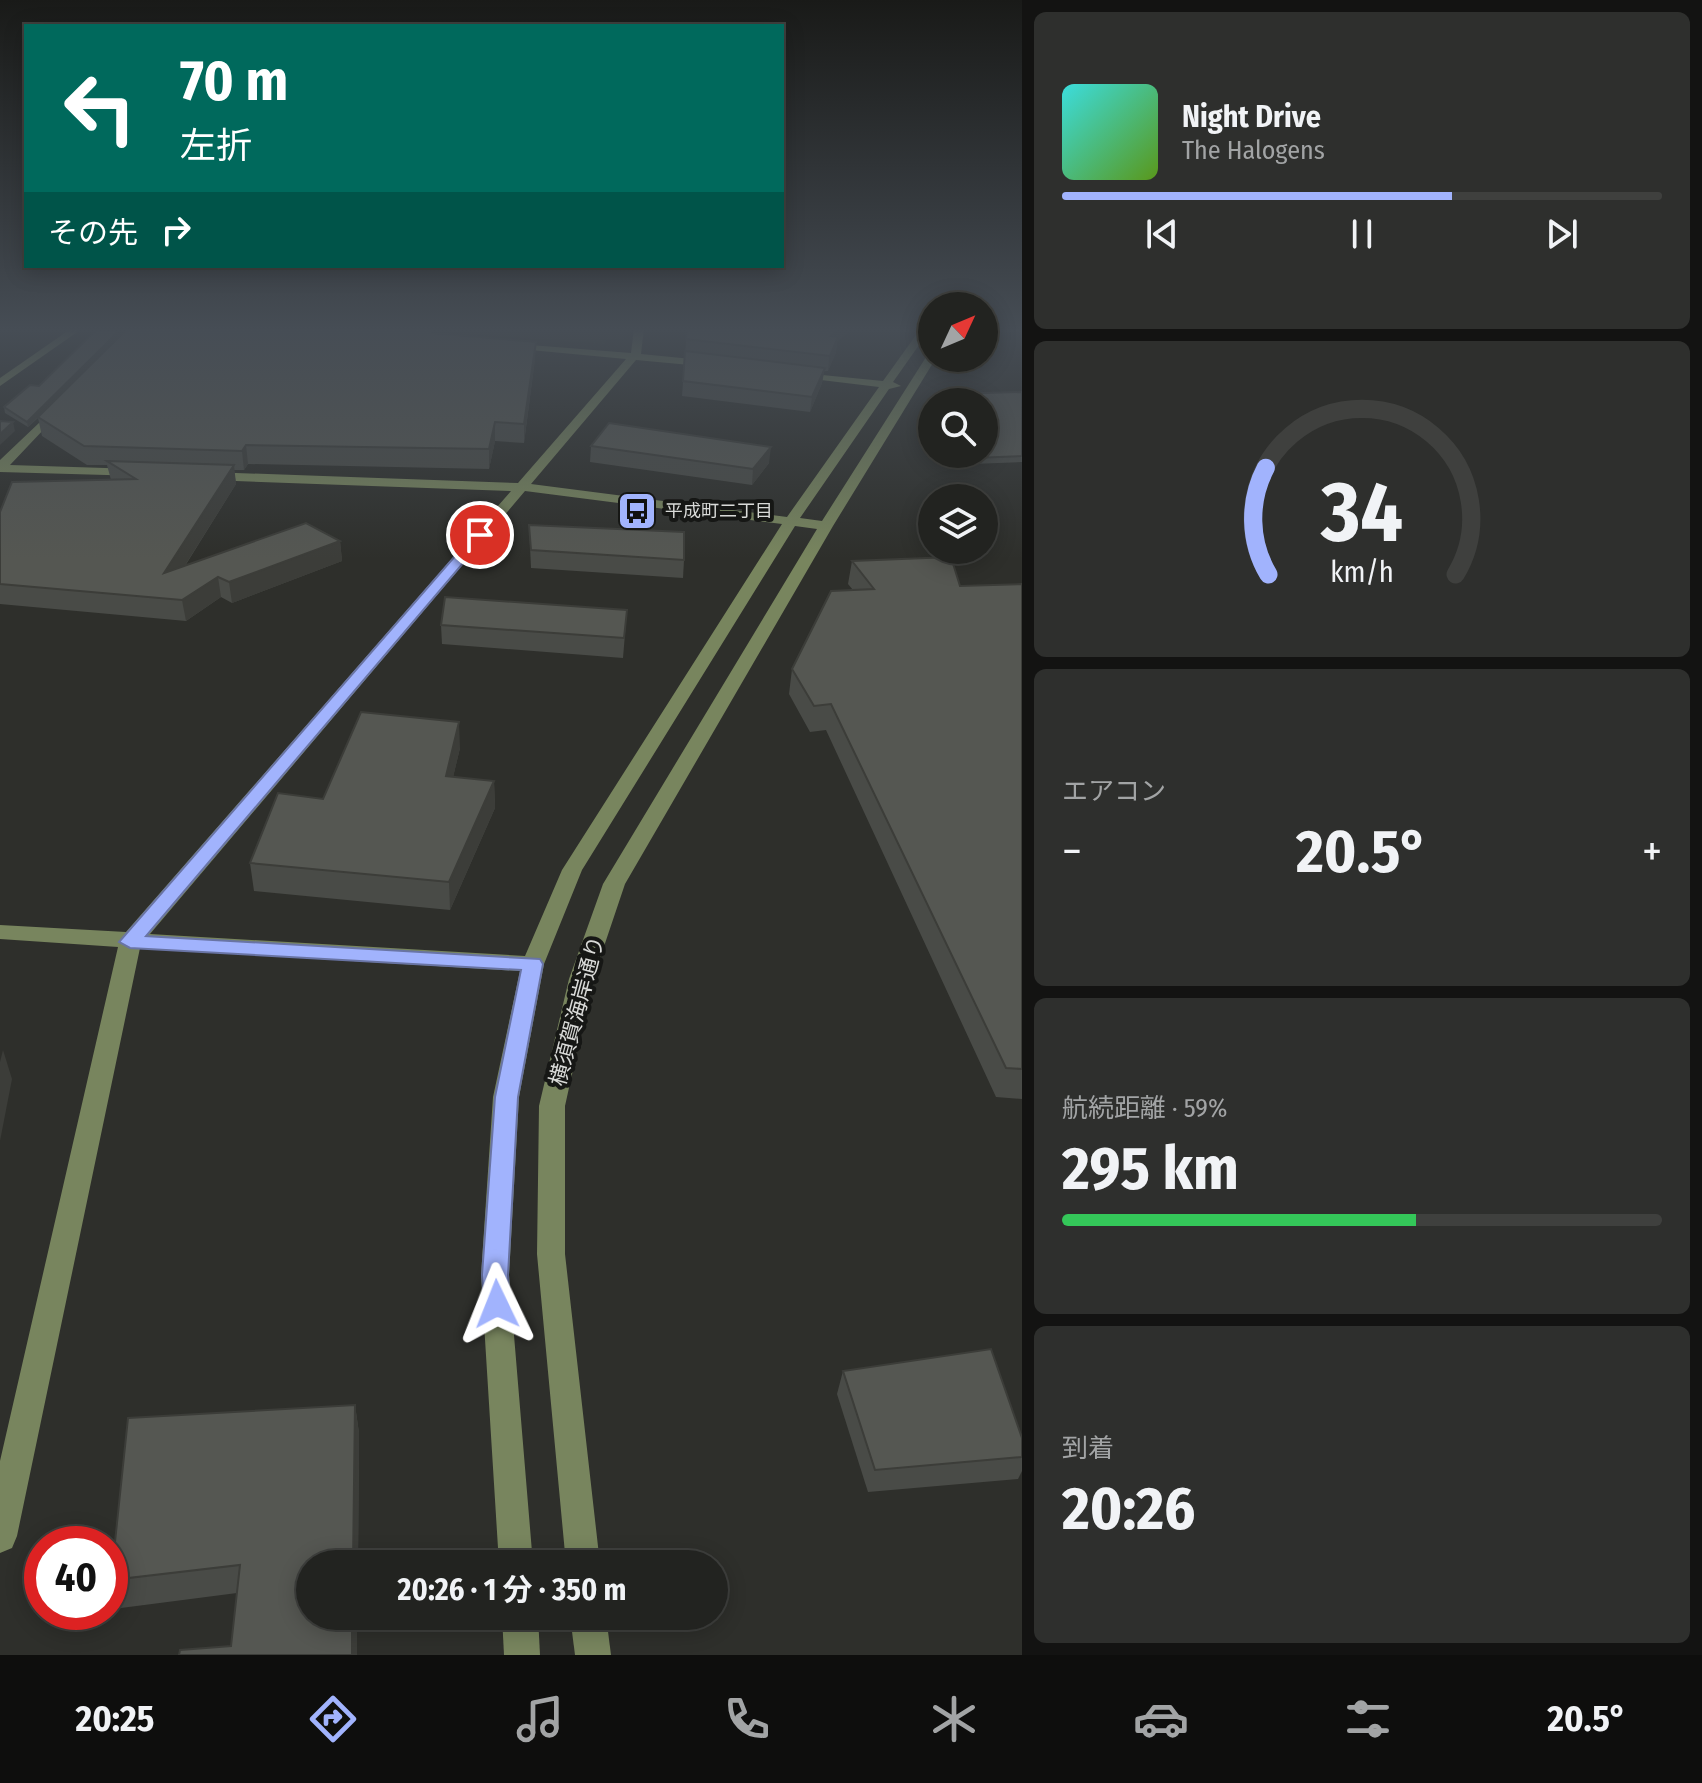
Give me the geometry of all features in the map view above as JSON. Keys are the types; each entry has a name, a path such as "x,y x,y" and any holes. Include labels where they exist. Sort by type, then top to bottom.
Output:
{"street":[{"path":"0,468 61,405"},
{"path":"0,1536 130,942 592,405"},
{"path":"515,1550 495,1275 506,1097 533,964 572,870 791,521 873,405"},
{"name":"横須賀海岸通り","path":"582,1550 551,1254 552,1106 581,979 614,884 826,526 902,405"},
{"path":"0,468 158,474"},
{"path":"190,475 522,487 826,526"},
{"path":"0,932 533,964"},
{"path":"521,1630 522,1655"},
{"path":"590,1630 593,1655"}],"building":[{"path":"6,405 44,405 27,422 4,407"},
{"path":"50,405 527,405 524,424 495,422 489,449 246,445 242,451 84,446 38,417"},
{"path":"998,405 1022,405 1022,456 998,457"},
{"path":"0,421 13,422 0,434"},
{"path":"609,423 771,447 753,469 591,446"},
{"path":"107,461 234,465 164,573 306,523 340,541 229,582 218,577 182,600 0,584 0,512 12,482 136,479"},
{"path":"529,525 684,532 684,560 531,550"},
{"path":"918,558 918,564 953,564 960,586 1022,584 1022,1069 1006,1068 831,704 814,706 792,669 831,591 874,589 852,561"},
{"path":"445,597 627,610 624,638 441,625"},
{"path":"361,712 459,722 446,776 494,781 449,882 250,863 278,793 323,799"},
{"path":"991,1349 1022,1438 1022,1457 875,1470 843,1371"},
{"path":"355,1405 353,1550 296,1550 296,1630 352,1630 352,1655 179,1655 180,1650 231,1646 240,1565 128,1578 128,1526 117,1526 128,1418"}],"place":[{"name":"平成町二丁目","path":"637,511"}],"route":[{"path":"480,535 130,942 533,964 506,1097 495,1275 497,1304"}]}
